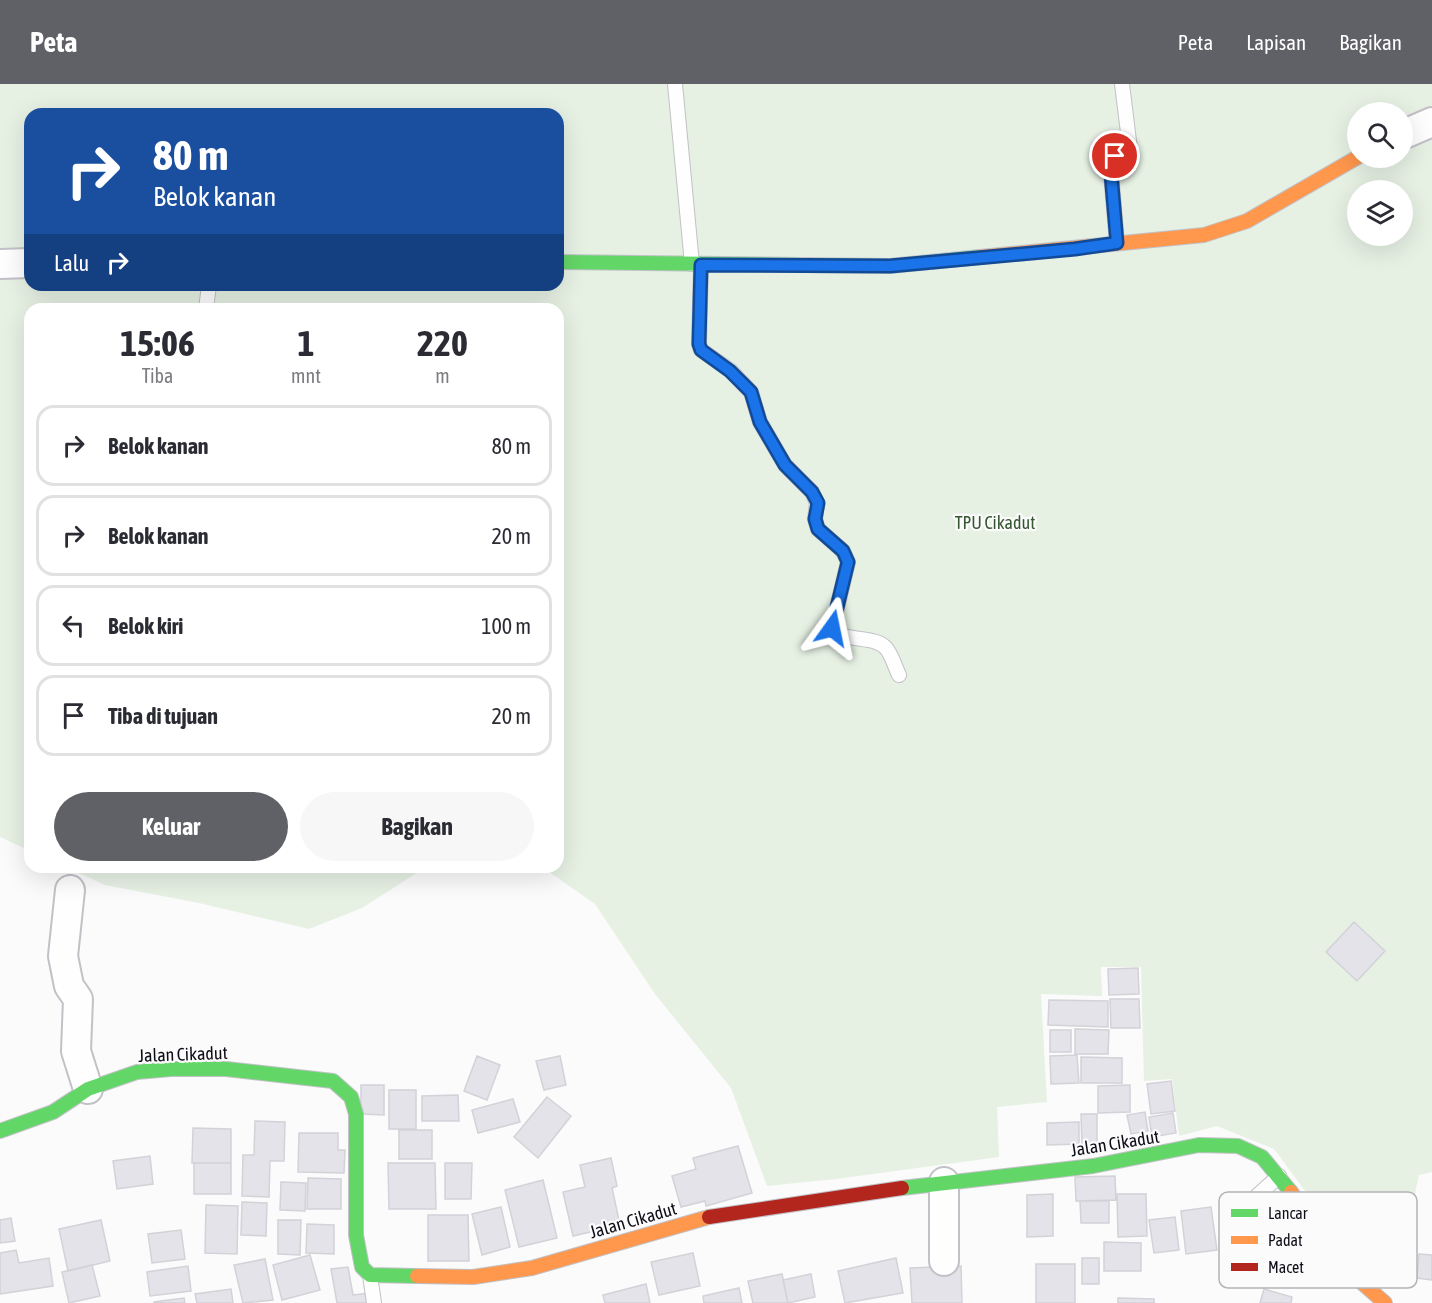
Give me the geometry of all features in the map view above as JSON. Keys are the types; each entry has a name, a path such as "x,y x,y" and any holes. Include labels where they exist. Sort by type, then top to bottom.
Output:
{"street":[{"path":"1413,130 1432,122"},
{"path":"564,262 890,266 1204,235 1247,221 1347,163"},
{"path":"0,264 24,263"},
{"path":"70,890 63,957 69,986 78,999 76,1051 88,1089"},
{"name":"Jalan Cikadut","path":"0,1131 53,1112 88,1089 137,1072 171,1069 226,1069 333,1081 351,1097 356,1114 356,1235 362,1267 370,1275 473,1277 532,1268 711,1216 944,1182 1093,1166 1199,1145 1238,1146 1262,1157 1290,1192"},
{"path":"944,1182 944,1261"},
{"name":"Jalan Cikadut","path":"1368,1288 1385,1303"}],"lane":[{"path":"675,84 696,265 701,350 730,371 751,392 760,422 785,465 812,492 818,503 815,519 818,529 843,551 848,562 832,628 839,636 879,644 887,649 899,675"},
{"path":"1117,243 1110,162 1115,156 1130,149 1122,84"},
{"path":"1261,1192 1279,1176"},
{"path":"370,1275 374,1303"}],"green space":[{"name":"TPU Cikadut","path":"0,84 1432,84 1432,1172 1419,1175 1415,1192 1306,1192 1274,1149 1217,1126 1179,1136 1172,1079 1144,1081 1141,967 1101,967 1102,996 1041,994 1047,1102 997,1107 999,1157 767,1186 731,1088 655,994 595,904 551,873 564,873 564,303 24,303 24,848 0,837"},
{"path":"79,873 417,873 362,908 309,929 199,903 105,885"}],"building":[{"path":"1354,922 1385,951 1357,981 1326,952"},
{"path":"1138,968 1139,994 1109,995 1108,969"},
{"path":"1110,999 1139,999 1140,1028 1111,1028"},
{"path":"1049,1000 1108,1001 1108,1027 1048,1025"},
{"path":"1075,1029 1109,1030 1108,1054 1075,1054"},
{"path":"1050,1030 1071,1030 1071,1052 1050,1052"},
{"path":"1077,1055 1079,1083 1051,1084 1050,1056"},
{"path":"477,1056 500,1065 487,1100 464,1091"},
{"path":"560,1056 566,1085 544,1090 536,1061"},
{"path":"1081,1057 1122,1058 1122,1083 1081,1083"},
{"path":"1171,1081 1175,1111 1151,1114 1147,1084"},
{"path":"361,1085 384,1085 384,1115 361,1114"},
{"path":"1130,1085 1130,1112 1098,1113 1098,1086"},
{"path":"389,1090 416,1090 416,1129 389,1129"},
{"path":"458,1095 459,1121 422,1121 422,1096"},
{"path":"547,1097 571,1116 538,1158 514,1137"},
{"path":"513,1099 520,1122 478,1133 472,1110"},
{"path":"1145,1112 1148,1131 1131,1134 1127,1115"},
{"path":"1173,1113 1176,1133 1152,1137 1149,1117"},
{"path":"1081,1114 1097,1114 1097,1147 1082,1147"},
{"path":"255,1121 285,1122 284,1161 270,1161 269,1197 242,1196 243,1155 254,1155"},
{"path":"1079,1122 1079,1144 1047,1145 1047,1123"},
{"path":"193,1128 231,1129 231,1163 192,1163"},
{"path":"399,1130 432,1130 432,1159 399,1159"},
{"path":"299,1133 338,1133 338,1150 345,1150 344,1173 298,1172"},
{"path":"738,1146 752,1193 706,1206 705,1201 681,1207 672,1176 696,1169 693,1158"},
{"path":"150,1156 153,1184 117,1189 113,1161"},
{"path":"611,1158 617,1186 612,1188 620,1225 573,1236 563,1192 585,1187 580,1165"},
{"path":"194,1163 231,1163 231,1194 194,1194"},
{"path":"388,1163 435,1163 436,1209 389,1209"},
{"path":"445,1163 472,1163 471,1199 445,1199"},
{"path":"1115,1176 1116,1200 1076,1201 1075,1177"},
{"path":"308,1178 341,1179 341,1209 307,1209"},
{"path":"543,1180 557,1238 519,1247 505,1190"},
{"path":"281,1182 306,1183 305,1211 280,1210"},
{"path":"1053,1194 1053,1236 1027,1237 1027,1195"},
{"path":"1117,1194 1146,1194 1147,1236 1118,1237"},
{"path":"1080,1201 1109,1201 1109,1223 1081,1223"},
{"path":"242,1202 267,1203 266,1236 241,1235"},
{"path":"206,1205 238,1206 237,1254 205,1253"},
{"path":"501,1207 510,1247 482,1255 472,1214"},
{"path":"1211,1207 1217,1250 1186,1254 1181,1211"},
{"path":"428,1215 468,1215 469,1261 428,1261"},
{"path":"1175,1217 1179,1250 1154,1253 1149,1220"},
{"path":"11,1218 15,1241 0,1243 0,1220"},
{"path":"101,1220 110,1261 68,1271 59,1229"},
{"path":"278,1220 301,1220 300,1255 278,1254"},
{"path":"307,1224 334,1225 334,1254 306,1253"},
{"path":"181,1230 185,1259 152,1263 148,1234"},
{"path":"1104,1242 1141,1243 1141,1271 1104,1271"},
{"path":"16,1250 19,1263 49,1258 53,1286 0,1294 0,1253"},
{"path":"693,1253 700,1286 659,1295 651,1262"},
{"path":"1419,1254 1432,1255 1432,1280 1417,1278"},
{"path":"310,1255 320,1290 282,1300 273,1265"},
{"path":"896,1258 903,1293 845,1303 838,1271"},
{"path":"1082,1258 1099,1258 1099,1284 1082,1284"},
{"path":"265,1259 273,1300 243,1303 234,1265"},
{"path":"1036,1264 1075,1264 1075,1303 1036,1303"},
{"path":"92,1265 100,1296 69,1303 62,1272"},
{"path":"188,1266 191,1291 150,1296 147,1272"},
{"path":"961,1266 962,1303 912,1303 910,1268"},
{"path":"348,1267 353,1295 369,1293 370,1303 337,1303 331,1269"},
{"path":"782,1274 788,1303 753,1303 748,1281"},
{"path":"811,1274 815,1297 788,1303 783,1280"},
{"path":"646,1284 650,1303 605,1303 603,1295"},
{"path":"739,1288 742,1303 704,1303 703,1296"},
{"path":"231,1289 233,1303 197,1303 195,1294"},
{"path":"1264,1289 1292,1297 1291,1303 1260,1303"},
{"path":"184,1298 185,1303 154,1303 154,1302"},
{"path":"1118,1298 1154,1299 1154,1303 1118,1303"}],"traffic: fast":[{"path":"564,262 890,266 980,257"},
{"path":"0,1131 53,1112 88,1089 137,1072 171,1069 226,1069 333,1081 351,1097 356,1114 356,1235 362,1267 370,1275 417,1276"},
{"path":"902,1188 1093,1166 1199,1145 1238,1146 1262,1157 1291,1192"}],"traffic: slow":[{"path":"980,257 1204,235 1247,221 1347,163"},
{"path":"417,1276 473,1277 532,1268 709,1217"},
{"path":"1368,1288 1385,1303"}],"traffic: jam":[{"path":"709,1217 902,1188"}],"route":[{"path":"832,628 848,562 843,551 818,529 815,519 818,503 812,492 785,465 760,422 751,392 730,371 701,350 699,344 701,265 890,266 1117,243 1110,162 1115,156"}]}
